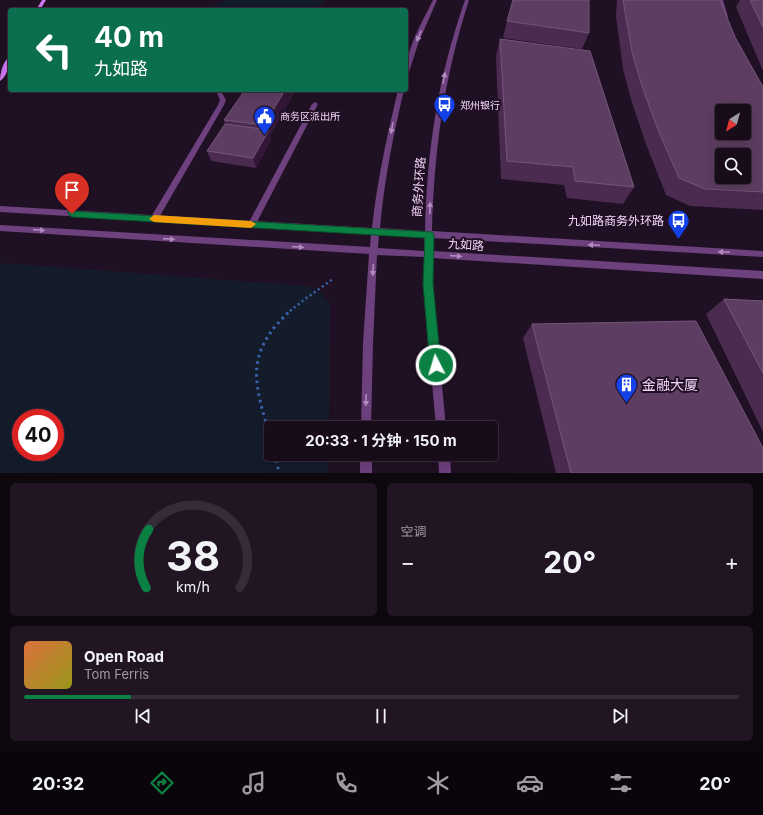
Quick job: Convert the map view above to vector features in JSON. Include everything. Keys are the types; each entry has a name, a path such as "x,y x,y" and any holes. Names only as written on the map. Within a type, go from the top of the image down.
{"main road":[{"path":"0,79 8,62"}],"street":[{"path":"408,66 415,44 435,0"},
{"name":"商务外环路","path":"440,421 428,284 432,174 437,118 451,48 467,0"},
{"path":"721,0 729,25"},
{"path":"154,219 221,105 223,100 219,92"},
{"path":"366,421 367,365 374,251 384,170 400,92"},
{"path":"252,224 315,104"},
{"name":"九如路","path":"0,209 763,254"},
{"name":"九如路","path":"0,228 763,275"},
{"path":"366,461 366,473"},
{"path":"445,461 446,473"}],"path":[{"path":"266,421 260,400 257,376 257,361 264,346 276,326 287,312 303,299 333,279"},
{"path":"276,461 279,473"}],"shaded area":[{"path":"226,0 320,0 326,2 314,8 209,8"},
{"path":"4,263 307,286 317,289 330,303 329,421 264,421 264,461 328,461 328,473 0,473 0,265"}],"building":[{"path":"513,0 589,0 589,33 507,21"},
{"path":"623,0 720,0 735,37 763,87 763,192 705,189 679,178 657,127 642,86 632,52"},
{"path":"750,0 763,0 763,27"},
{"path":"500,39 590,51 634,187 575,181 573,167 507,161"},
{"path":"244,92 284,92 264,125 224,120"},
{"path":"225,124 269,130 253,158 207,151"},
{"path":"724,299 763,301 763,373"},
{"name":"金融大厦","path":"696,321 763,448 763,473 571,473 532,324"}],"slow traffic":[{"path":"154,219 251,224"}],"place":[{"name":"郑州银行","path":"444,124"},
{"name":"商务区派出所","path":"264,136"},
{"name":"九如路商务外环路","path":"679,240"},
{"name":"金融大厦","path":"626,404"}],"route":[{"path":"72,214 429,235 428,284 436,365"}]}
